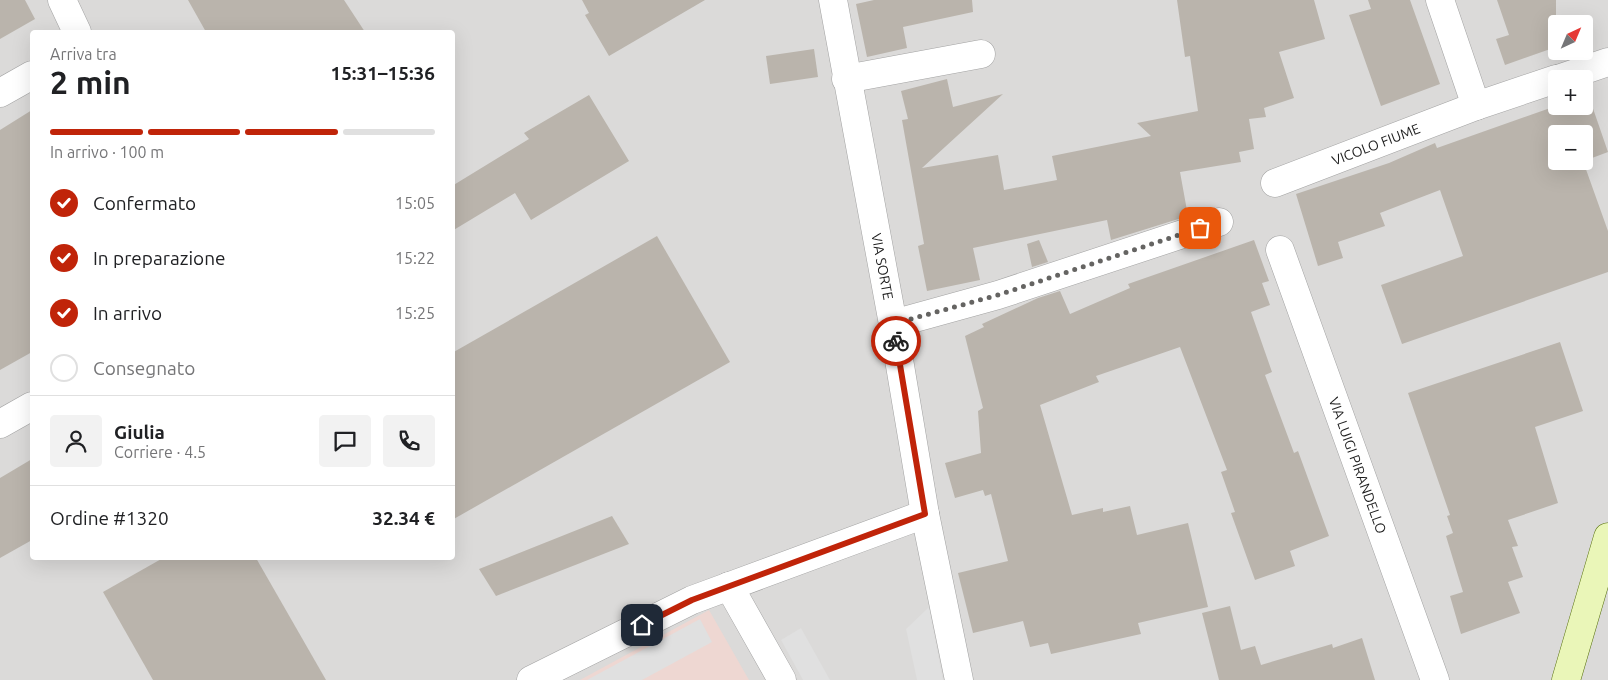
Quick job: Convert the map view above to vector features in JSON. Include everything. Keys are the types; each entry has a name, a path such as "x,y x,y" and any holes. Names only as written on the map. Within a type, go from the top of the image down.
{"main road":[{"path":"1566,680 1608,538"}],"street":[{"path":"62,0 76,30"},
{"name":"VIA SORTE","path":"833,0 846,79 893,324 925,514 959,680"},
{"path":"1440,0 1476,106"},
{"path":"846,79 981,54"},
{"name":"VICOLO FIUME","path":"1584,70 1608,62"},
{"path":"0,93 30,76"},
{"name":"VICOLO FIUME","path":"1275,183 1476,106 1548,82"},
{"path":"893,324 998,295 1219,222"},
{"name":"VIA LUIGI PIRANDELLO","path":"1280,250 1435,680"},
{"path":"0,424 30,407"},
{"path":"532,680 692,600 925,514"},
{"path":"729,586 782,680"}],"shaded area":[{"path":"0,0 1608,0 1608,680 0,680"},
{"path":"929,607 943,680 917,680 906,629"},
{"path":"709,610 749,680 580,680"},
{"path":"700,619 712,642 642,680 587,680"},
{"path":"801,628 830,680 803,680 781,640"}],"building":[{"path":"0,0 25,0 35,19 0,39"},
{"path":"188,0 344,0 364,30 205,30"},
{"path":"582,0 705,0 609,56 585,15 589,13"},
{"path":"874,0 972,0 973,12 903,27 907,48 867,57 856,4"},
{"path":"1177,0 1314,0 1325,39 1279,52 1294,98 1264,108 1266,117 1249,119 1254,149 1239,152 1241,162 1180,172 1188,216 1111,240 1107,220 973,248 980,280 927,291 918,246 924,244 902,120 908,119 901,91 947,79 953,107 1003,94 922,168 998,155 1004,190 1057,180 1052,156 1151,136 1137,123 1198,111 1190,56 1185,57"},
{"path":"1368,0 1410,0 1440,84 1381,106 1349,15 1371,9"},
{"path":"1497,0 1556,0 1556,15 1548,15 1548,50 1505,65 1496,39 1509,35"},
{"path":"814,49 818,77 770,84 766,56"},
{"path":"589,95 629,161 531,220 515,193 455,229 455,184 529,139 524,133"},
{"path":"1593,108 1608,152 1593,158 1593,125 1548,125 1548,170 1586,170 1608,231 1608,272 1402,344 1381,285 1463,256 1440,190 1380,213 1385,226 1338,242 1343,258 1318,266 1296,194 1389,163 1435,143 1437,148 1548,109 1548,115 1593,115"},
{"path":"30,111 30,353 0,370 0,130"},
{"path":"657,236 730,362 455,518 455,351"},
{"path":"1039,240 1048,262 1032,267 1027,244"},
{"path":"1254,240 1269,281 1262,283 1270,305 1251,312 1272,372 1265,375 1294,453 1298,451 1329,536 1290,551 1295,566 1255,580 1231,513 1235,512 1221,472 1227,470 1180,347 1096,376 1099,382 1040,405 1072,515 1103,508 1103,512 1130,506 1137,535 1188,523 1208,607 1138,623 1141,634 1051,654 1048,643 1030,647 1023,621 973,633 958,573 1008,561 991,494 985,496 983,490 955,498 945,463 981,453 978,411 983,408 965,336 984,327 982,324 1038,298 1060,291 1070,314 1130,288 1128,284"},
{"path":"1560,342 1583,411 1535,427 1558,503 1508,520 1518,546 1512,547 1523,577 1508,582 1520,613 1461,634 1450,596 1463,592 1446,536 1453,533 1447,516 1450,515 1408,393"},
{"path":"30,460 30,541 0,558 0,478"},
{"path":"612,516 629,544 496,596 479,569"},
{"path":"159,560 257,560 326,680 153,680 103,592"},
{"path":"1230,606 1241,650 1255,646 1261,665 1332,644 1333,648 1362,638 1375,680 1219,680 1202,613"}],"way so far":[{"path":"896,341 893,324 998,295 1200,228"}],"route":[{"path":"642,625 692,600 925,514 896,341"}]}
